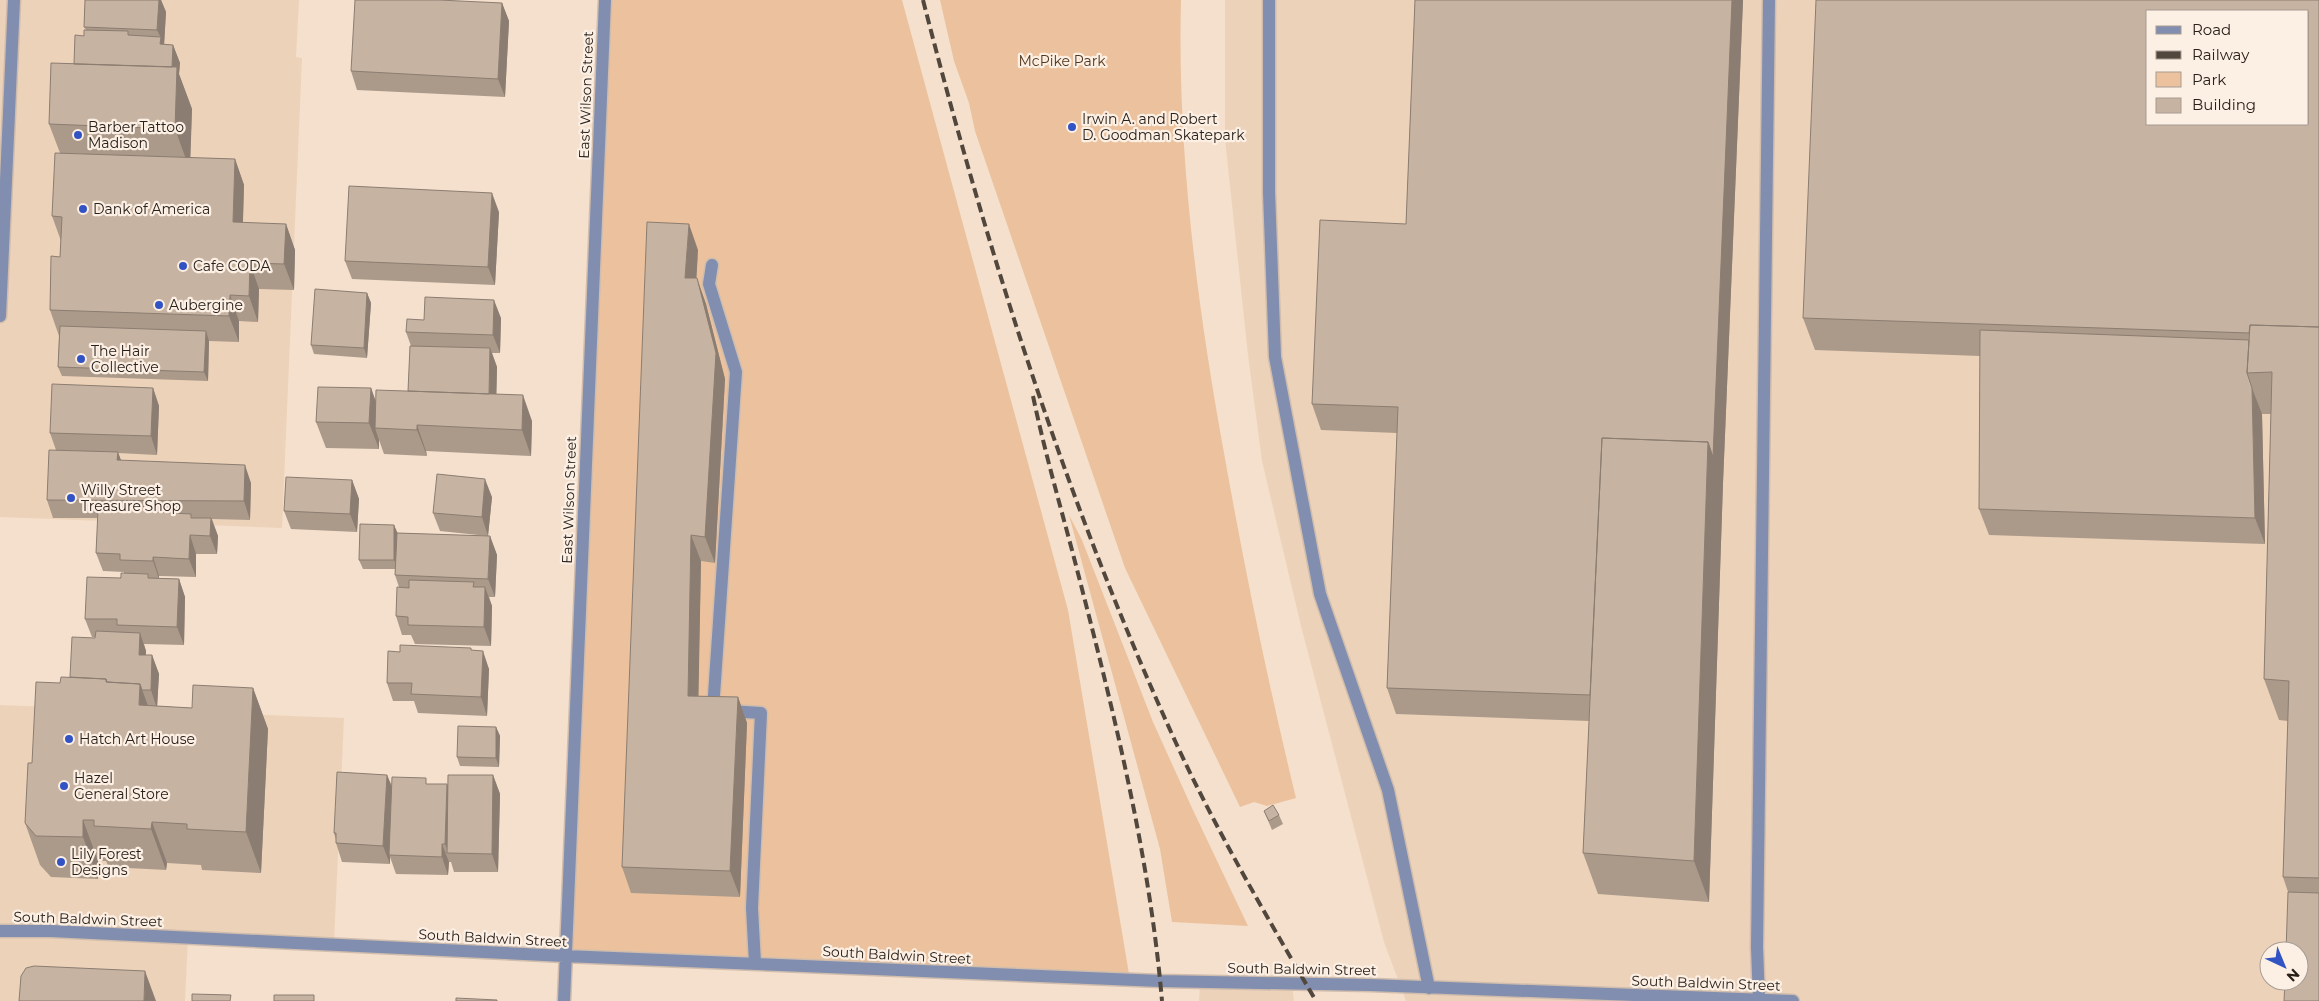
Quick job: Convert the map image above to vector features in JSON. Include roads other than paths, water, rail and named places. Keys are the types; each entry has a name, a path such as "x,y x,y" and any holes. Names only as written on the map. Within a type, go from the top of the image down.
{"street":[{"path":"0,316 14,0"},
{"name":"East Wilson Street","path":"564,1001 605,0"},
{"path":"1269,0 1269,192 1275,356 1320,594 1388,790 1429,988"},
{"path":"1759,1000 1757,947 1769,0"},
{"path":"712,265 709,284 736,372 713,710 761,713 752,908 754,963"},
{"name":"South Baldwin Street","path":"0,931 50,931 565,956 1160,981 1429,988 1503,996 1793,1001"}],"railway":[{"path":"923,0 948,95 1003,284 1065,470 1100,562 1136,653 1208,809 1316,1001"},
{"path":"1033,396 1101,664 1127,776 1148,888 1162,1001"}],"place":[{"name":"Irwin A. and Robert D. Goodman Skatepark","path":"1072,127"},
{"name":"Barber Tattoo Madison","path":"78,135"},
{"name":"Dank of America","path":"83,209"},
{"name":"Cafe CODA","path":"183,266"},
{"name":"Aubergine","path":"159,305"},
{"name":"The Hair Collective","path":"81,359"},
{"name":"Willy Street Treasure Shop","path":"71,498"},
{"name":"Hatch Art House","path":"69,739"},
{"name":"Hazel General Store","path":"64,786"},
{"name":"Lily Forest Designs","path":"61,862"}],"park label":[{"name":"McPike Park","path":"1062,61"}]}
